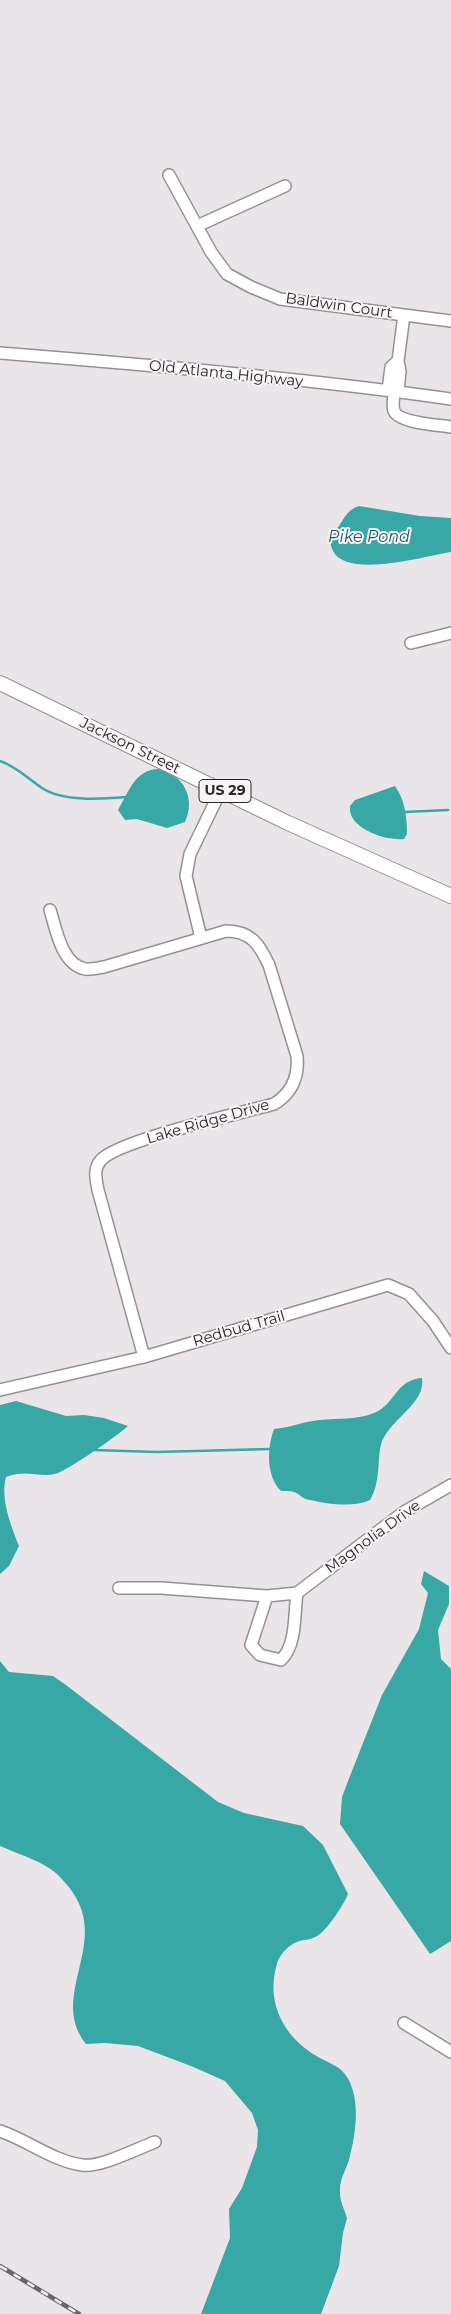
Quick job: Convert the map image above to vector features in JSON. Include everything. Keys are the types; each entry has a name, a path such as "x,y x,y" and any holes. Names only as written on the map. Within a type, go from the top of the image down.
{"main road":[{"name":"Jackson Street","path":"0,683 333,844 451,896"}],"street":[{"name":"Baldwin Court","path":"169,175 197,226 227,274 280,299 451,321"},
{"path":"197,226 285,186"},
{"path":"404,315 398,361 391,367 394,391 393,409 396,414 409,421 451,427"},
{"name":"Old Atlanta Highway","path":"0,353 144,365 394,391 451,399"},
{"path":"411,643 451,633"},
{"path":"202,938 186,876 190,854 221,790"},
{"name":"Lake Ridge Drive","path":"50,910 61,945 72,963 85,969 104,967 226,931 239,931 248,935 257,944 269,965 298,1056 298,1068 290,1090 283,1099 274,1104 134,1143 109,1154 96,1168 98,1190 144,1357"},
{"name":"Redbud Trail","path":"0,1390 144,1357 388,1285 409,1294 433,1321 451,1348"},
{"name":"Magnolia Drive","path":"297,1593 404,1512 451,1485"},
{"path":"118,1588 161,1588 267,1596 297,1593 287,1655 281,1660 260,1655 251,1645 253,1632 267,1596"},
{"path":"404,2023 451,2052"},
{"path":"0,2131 82,2166 97,2164 155,2142"}],"water":[{"name":"Pike Pond","path":"359,506 420,516 451,518 451,552 388,564 354,564 341,559 333,551 331,537 348,513"},
{"path":"159,769 175,777 186,789 189,805 185,822 167,828 137,819 125,820 118,810 129,789 138,777 144,773"},
{"path":"395,786 401,797 406,815 407,834 404,839 387,838 378,835 361,827 354,821 350,806 355,800"},
{"path":"422,1378 422,1386 415,1401 389,1429 381,1443 378,1475 370,1500 348,1505 325,1503 306,1499 296,1493 281,1491 276,1485 269,1462 270,1445 274,1429 314,1421 354,1418 374,1413 387,1404 406,1383"},
{"path":"16,1401 66,1416 84,1415 104,1418 128,1426 92,1453 60,1472 49,1475 21,1474 6,1477 5,1503 19,1546 9,1566 0,1574 0,1405"},
{"path":"424,1571 449,1586 449,1604 438,1630 441,1659 451,1669 451,1941 430,1954 340,1824 342,1797 382,1695 419,1629 428,1593 421,1584"},
{"path":"0,1661 9,1672 53,1676 218,1802 244,1813 303,1826 323,1845 348,1894 336,1915 320,1934 296,1942 286,1950 278,1961 274,1978 276,2005 280,2018 287,2029 306,2049 338,2067 348,2079 354,2094 356,2122 353,2142 340,2185 341,2200 347,2218 339,2266 321,2314 201,2314 230,2238 229,2209 242,2188 257,2147 258,2130 252,2113 225,2081 138,2046 105,2043 86,2044 76,2025 73,2006 75,1987 84,1947 85,1927 80,1907 68,1886 52,1870 32,1859 0,1846"}],"waterway":[{"path":"0,761 17,770 42,788 61,796 83,799 126,797"},
{"path":"405,812 448,810"},
{"path":"94,1450 157,1452 270,1449"}],"railway":[{"path":"0,2266 79,2314"}]}
